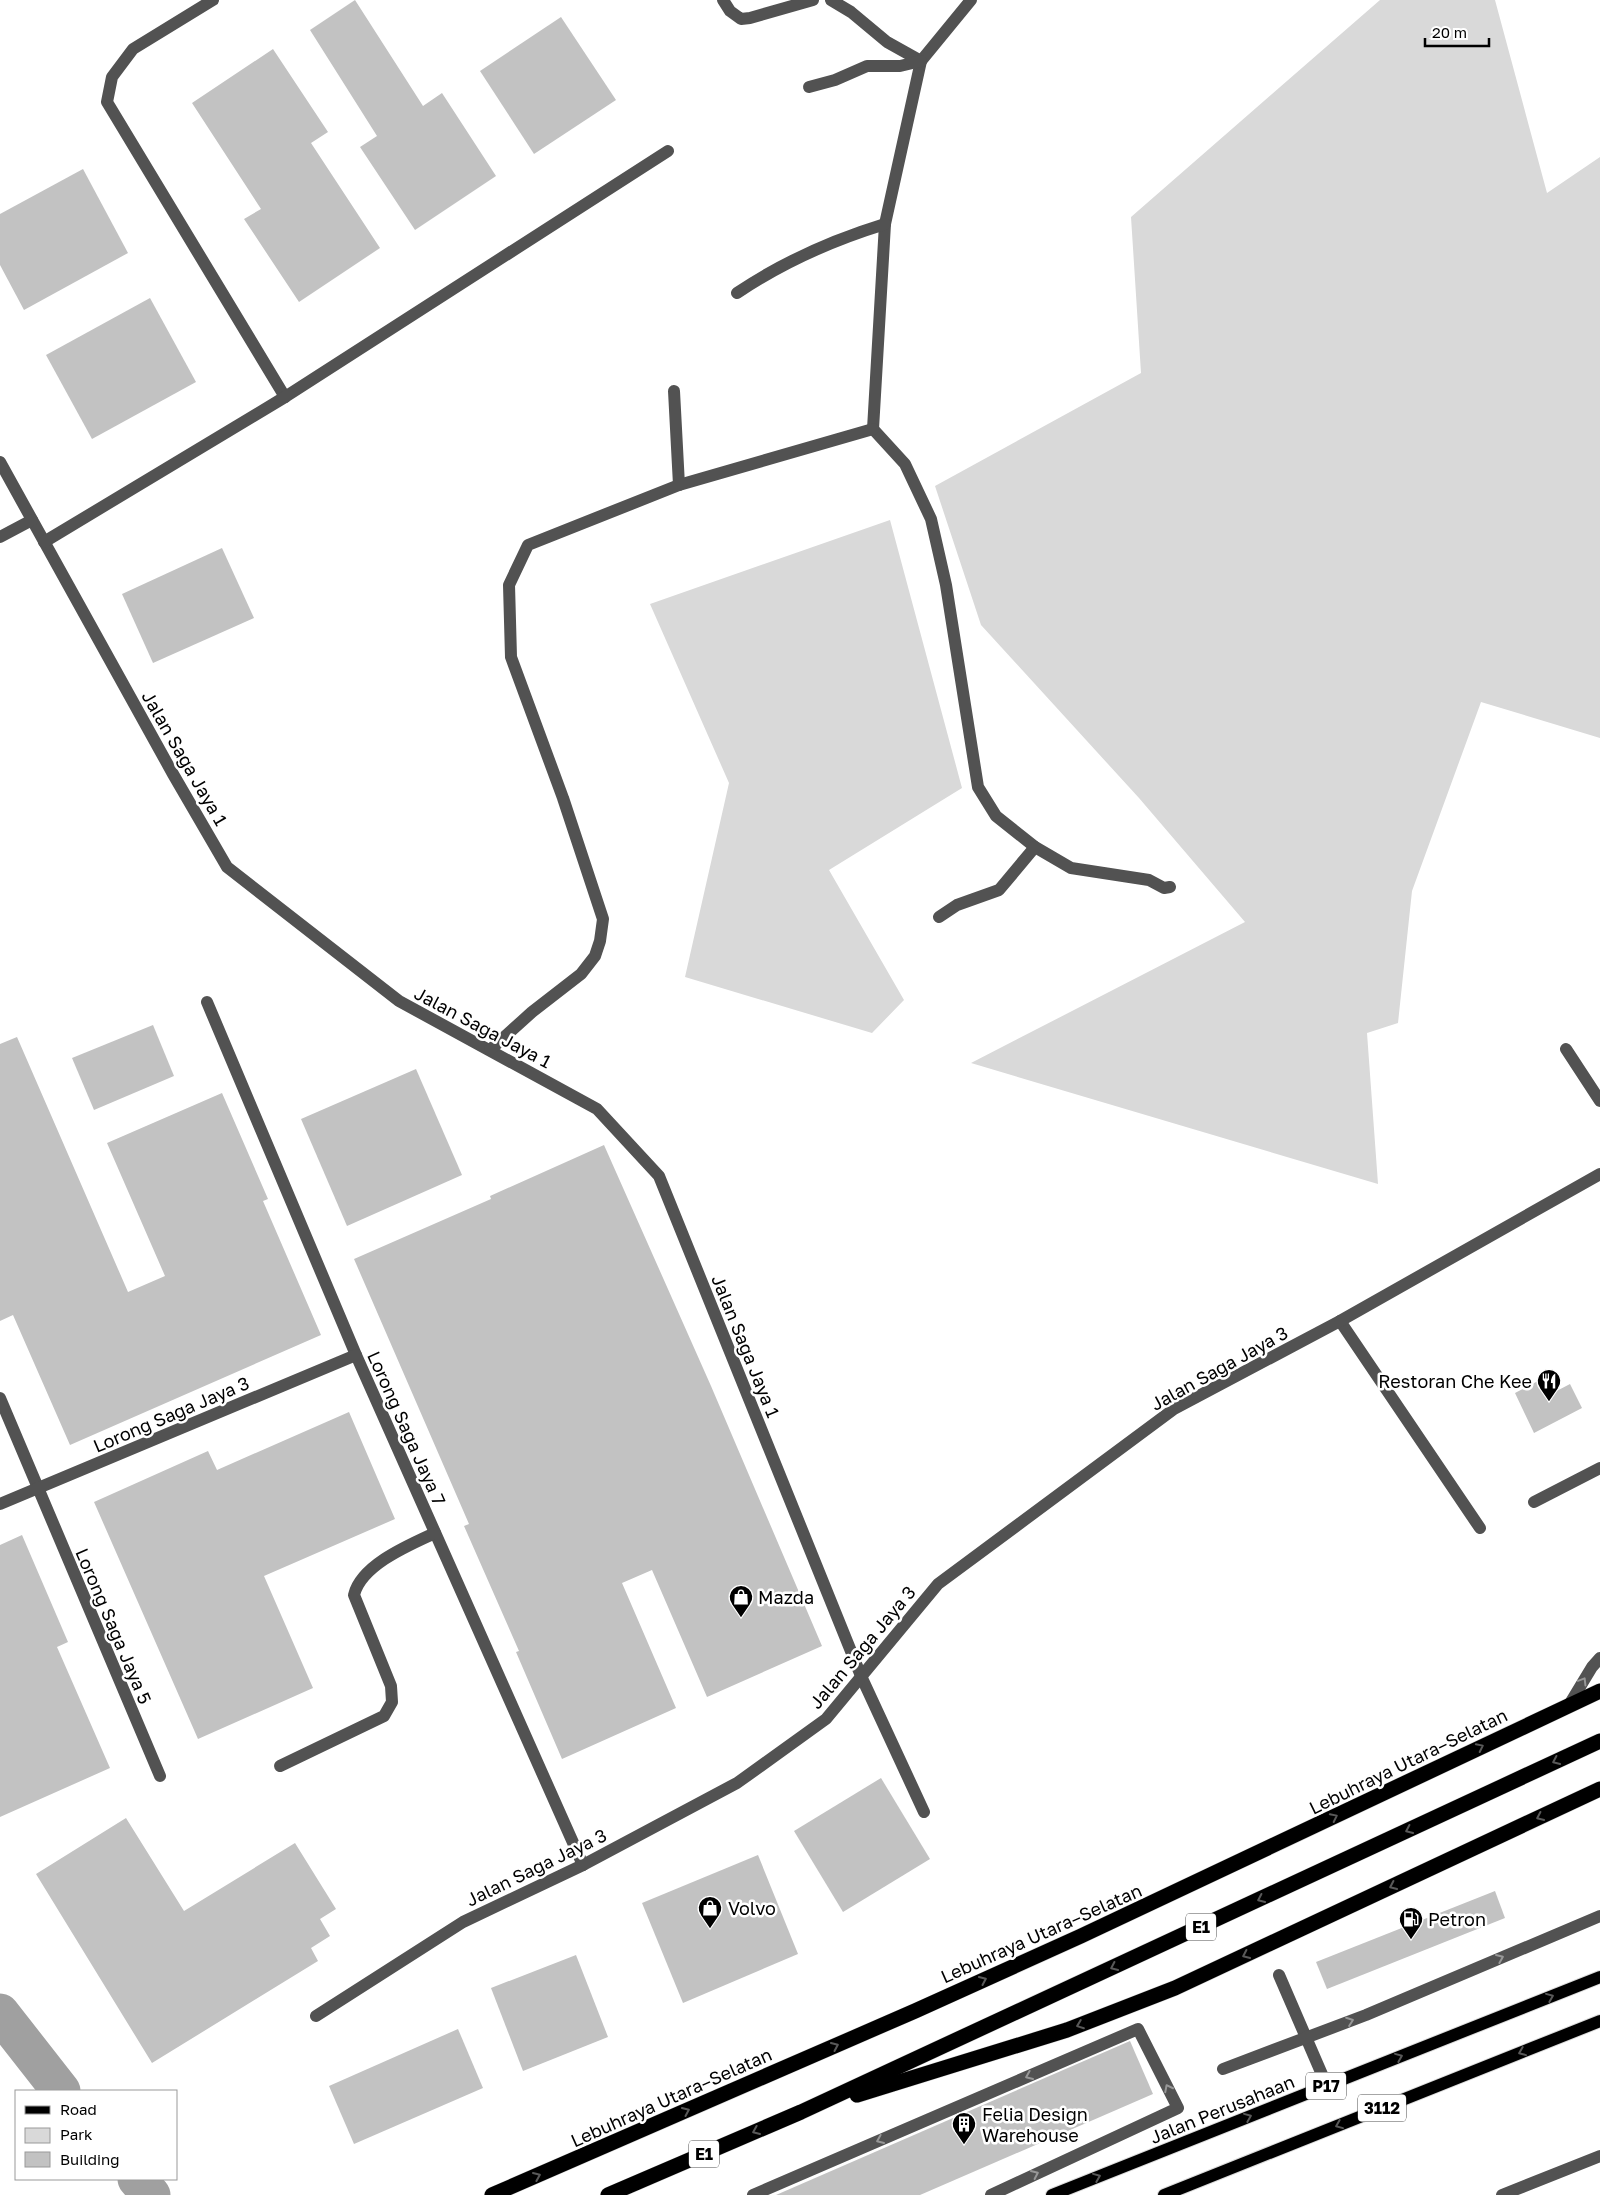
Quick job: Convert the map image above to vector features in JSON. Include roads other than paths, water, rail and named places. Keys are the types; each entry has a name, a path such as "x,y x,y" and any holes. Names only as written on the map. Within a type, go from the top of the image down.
{"highway":[{"name":"Lebuhraya Utara–Selatan","path":"492,2195 915,2011 1081,1936 1600,1691"},
{"name":"E1","path":"608,2195 801,2112 1600,1741"},
{"path":"801,2112 1067,2030 1175,1988 1600,1789"}],"main road":[{"name":"Jalan Perusahaan","path":"1052,2195 1600,1977"},
{"name":"3112","path":"1164,2195 1600,2021"}],"street":[{"path":"213,0 132,49 112,77 107,102 285,397"},
{"path":"723,0 730,11 741,19 813,0"},
{"path":"831,0 851,12 887,42 922,61"},
{"path":"971,0 922,61 885,224 873,429 905,464 931,519 946,584 978,787 996,816 1035,847 1071,868 1149,880 1164,888 1170,887"},
{"path":"809,87 835,80 866,66 900,66 922,61"},
{"path":"44,542 285,397 668,151"},
{"path":"737,293 783,265 859,232 885,224"},
{"path":"674,391 679,485"},
{"path":"490,1050 532,1012 581,974 595,956 600,941 603,919 563,798 511,657 509,585 528,545 679,485 873,429"},
{"name":"Jalan Saga Jaya 1","path":"0,462 168,765 227,867 399,1001 597,1109 658,1176 860,1676 924,1812"},
{"path":"0,537 32,520"},
{"path":"940,917 957,905 999,890 1035,847"},
{"name":"Lorong Saga Jaya 7","path":"207,1002 356,1355 583,1865"},
{"path":"1566,1048 1600,1101"},
{"name":"Jalan Saga Jaya 3","path":"316,2016 463,1922 583,1865 737,1783 826,1719 938,1584 1174,1409 1340,1321 1600,1174"},
{"path":"1340,1321 1480,1528"},
{"name":"Lorong Saga Jaya 3","path":"0,1504 356,1355"},
{"name":"Lorong Saga Jaya 5","path":"0,1398 160,1776"},
{"path":"1534,1502 1600,1468"},
{"path":"280,1766 384,1716 392,1702 391,1686 354,1595 363,1575 405,1547 434,1533"},
{"path":"1569,1705 1592,1667 1600,1658"},
{"path":"1224,2069 1366,2015 1600,1916"},
{"path":"1279,1974 1327,2086"},
{"path":"753,2195 1138,2029 1178,2108 991,2195"},
{"path":"1502,2195 1600,2156"}],"waterway":[{"path":"0,2013 60,2090"},
{"path":"138,2180 151,2195"}],"place":[{"name":"Restoran Che Kee","path":"1549,1402"},
{"name":"Mazda","path":"741,1618"},
{"name":"Volvo","path":"710,1929"},
{"name":"Petron","path":"1411,1940"},
{"name":"Felia Design Warehouse","path":"964,2145"}]}
